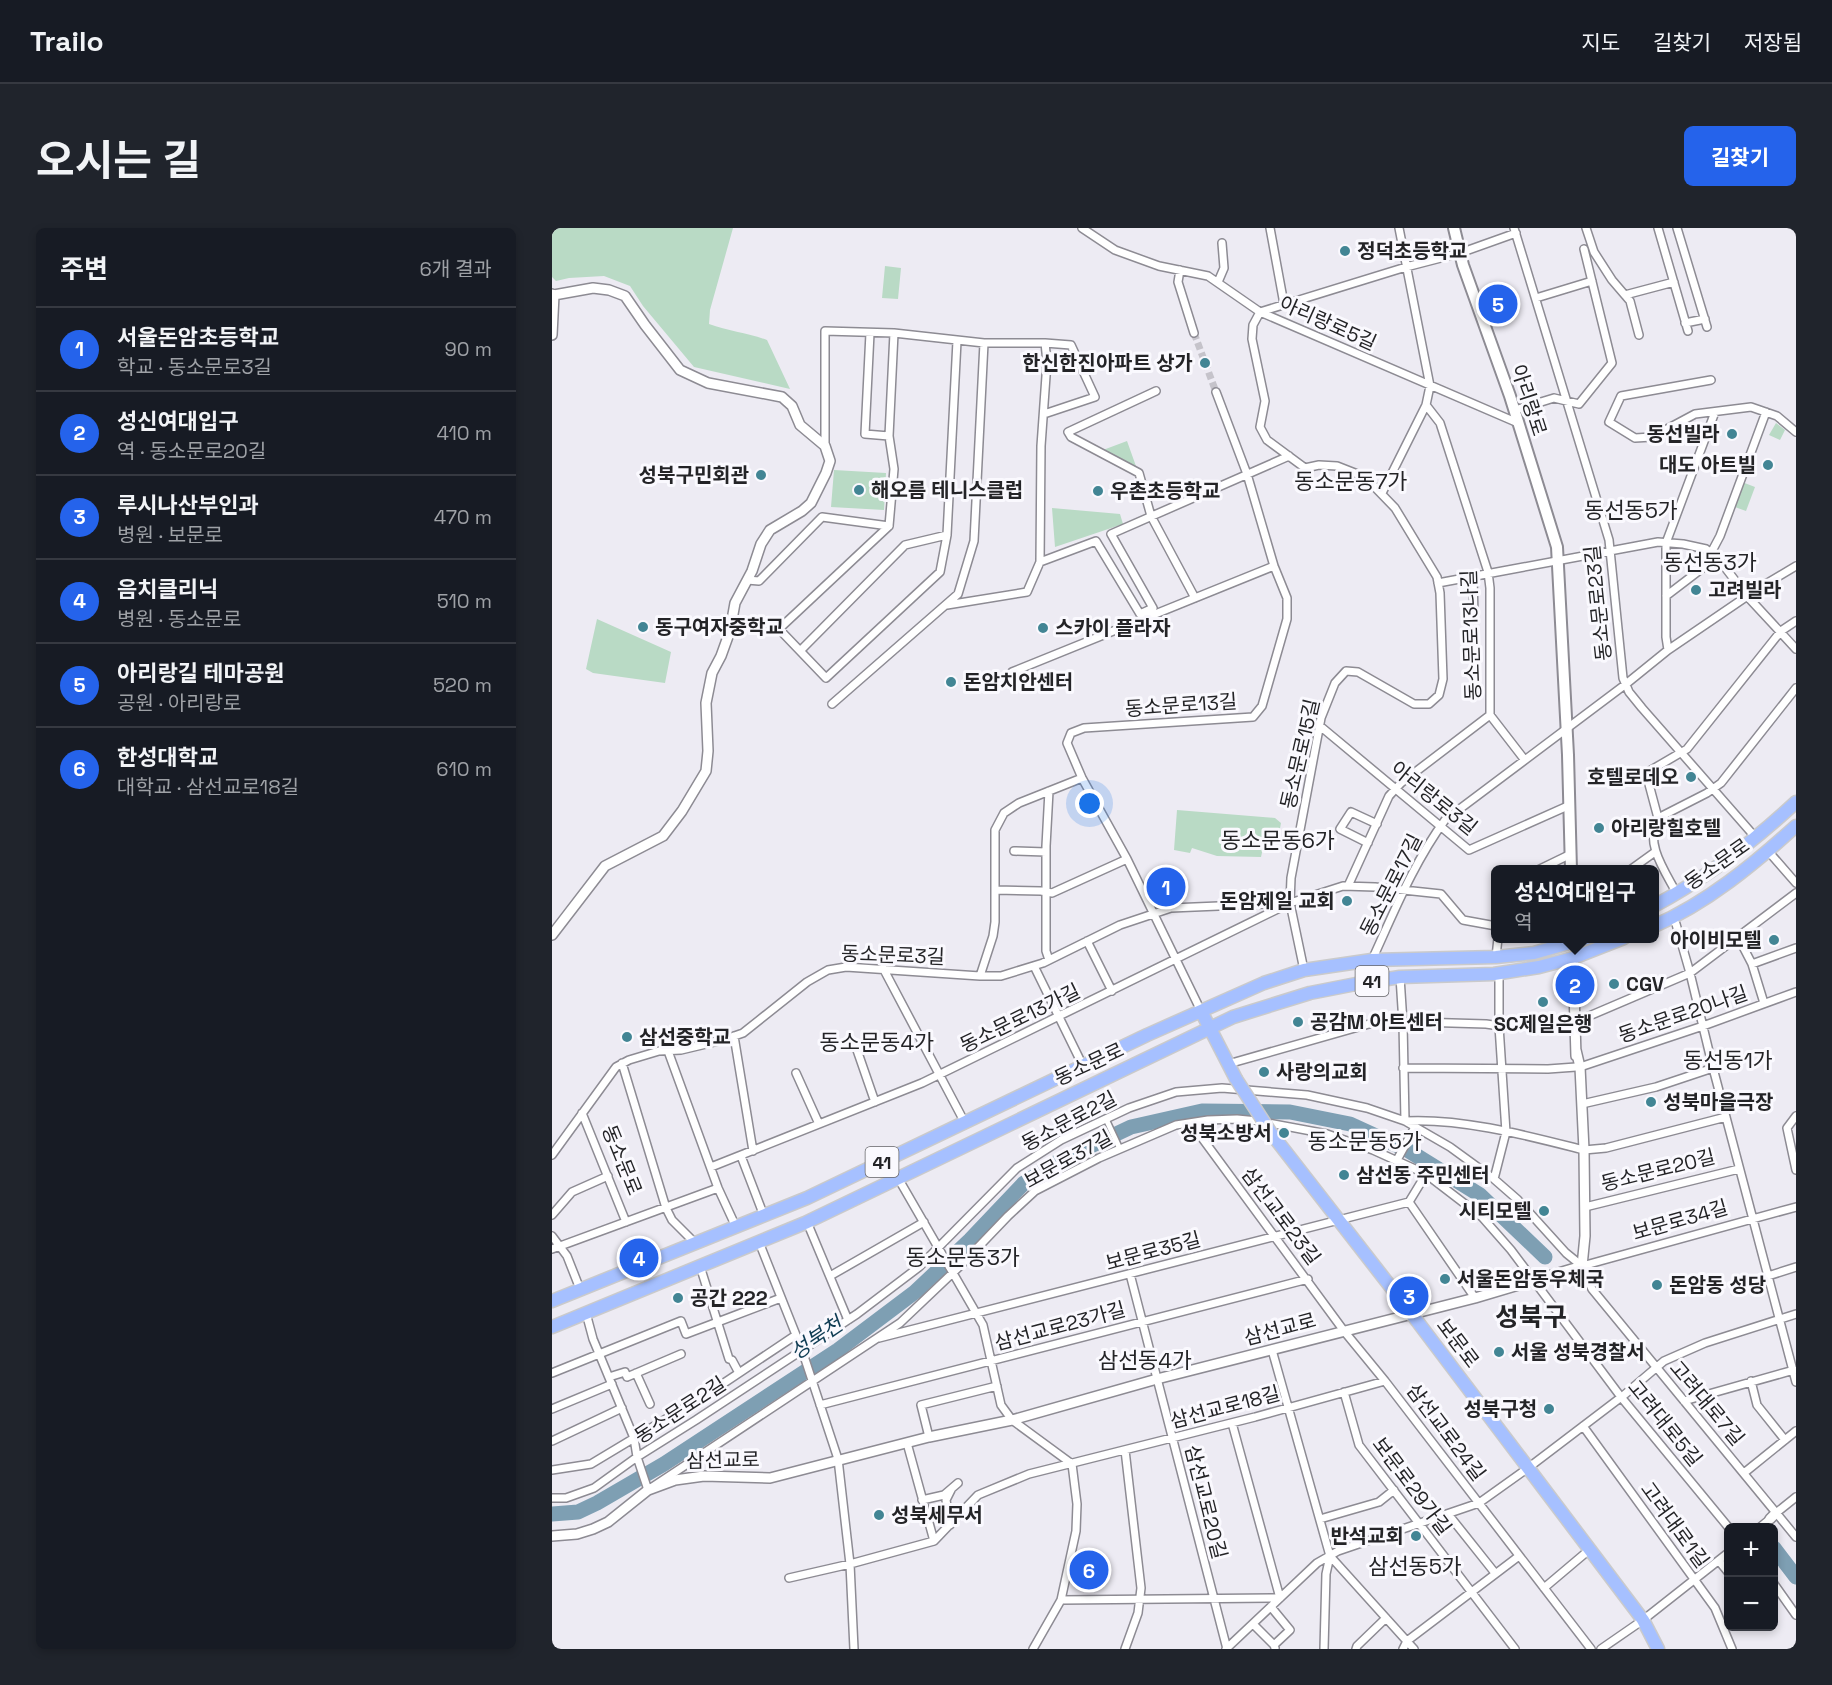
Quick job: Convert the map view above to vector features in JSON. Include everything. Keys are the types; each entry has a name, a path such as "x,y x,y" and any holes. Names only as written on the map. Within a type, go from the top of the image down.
{"main road":[{"name":"아리랑로","path":"1454,228 1460,253 1515,410 1550,522 1558,560 1567,727 1571,865"},
{"name":"동소문로","path":"1659,903 1677,894 1756,838 1796,802"},
{"name":"동소문로","path":"1659,924 1722,886 1796,826"},
{"name":"동소문로","path":"552,1301 807,1198 1083,1066 1264,983 1304,970 1372,960 1496,957 1534,953 1566,943"},
{"name":"동소문로20길","path":"1573,943 1573,958"},
{"name":"동소문로","path":"552,1327 807,1222 1233,1017 1310,993 1400,977 1499,973 1539,967 1573,958 1613,943"},
{"path":"1201,1011 1228,1064"},
{"name":"보문로","path":"1228,1064 1272,1133 1412,1313 1643,1620 1658,1649"}],"street":[{"name":"아리랑로5길","path":"1082,228 1115,250 1159,266 1208,276 1260,312 1518,423"},
{"path":"1270,228 1284,304"},
{"path":"1382,493 1425,405 1430,386 1398,228"},
{"path":"1586,228 1594,252 1612,280 1630,301 1639,335"},
{"path":"1658,228 1686,327 1705,319"},
{"path":"1677,228 1707,327"},
{"path":"1260,312 1406,267 1460,253 1515,230"},
{"name":"동소문로23길","path":"1515,230 1610,550 1623,678 1629,692 1642,708 1756,838"},
{"path":"1218,282 1224,268 1222,243"},
{"path":"1515,410 1554,398 1579,404 1612,363 1584,249"},
{"path":"1180,270 1178,282 1194,333"},
{"path":"1536,298 1592,281"},
{"path":"1625,295 1674,282"},
{"path":"552,335 553,294 593,288 609,290 625,296 680,370 708,383 782,397 792,406 800,425 825,446"},
{"name":"동소문로15길","path":"1260,312 1252,325 1252,339 1264,401 1260,426 1267,440 1305,468 1319,465 1337,466 1365,477 1395,508 1437,577 1440,593 1443,679 1439,695 1429,704 1414,704 1358,672 1346,671 1335,683 1320,726 1291,878 1290,903 1304,970"},
{"path":"552,935 604,866 663,836 682,811 706,771 708,751 706,703 712,673 722,656 730,631 735,603 761,544 770,530 811,503 830,460 825,446 825,331 894,333 984,343 1071,345 1095,397 1044,414"},
{"path":"870,333 865,434 889,436"},
{"path":"894,333 889,436 894,469 889,526 779,629 826,678 940,572 947,535 957,341"},
{"path":"832,704 958,594 974,541 984,343"},
{"path":"947,605 1028,592 1040,562 1047,362 1045,343"},
{"path":"1711,380 1621,396 1609,422 1635,438 1652,437 1695,414 1751,407 1777,416 1796,432"},
{"path":"1156,391 1068,432 1071,437 1139,473 1150,516 1195,598"},
{"path":"1012,672 1274,566 1247,474 1216,392"},
{"name":"동소문로13나길","path":"1348,886 1389,796 1396,788 1490,715 1488,572 1440,423 1425,405"},
{"path":"1668,650 1666,543 1715,412"},
{"path":"1666,596 1714,555 1766,412"},
{"path":"1040,562 1096,541 1140,614 1153,608 1111,534 1289,456"},
{"path":"747,580 759,581 822,517 889,526"},
{"path":"800,651 905,545 947,535"},
{"path":"1438,583 1658,542 1683,544 1706,549 1714,555 1747,596 1796,649"},
{"name":"동소문로13길","path":"1201,1011 1127,859 1082,778 1067,743 1071,733 1084,728 1253,717 1262,706 1287,619 1287,598 1274,566"},
{"name":"동소문로17길","path":"1372,960 1405,889 1445,820 1668,650 1759,588 1796,566"},
{"path":"1473,575 1474,617"},
{"path":"1681,752 1687,749 1780,631 1796,621"},
{"path":"1658,818 1714,789 1721,783 1796,688"},
{"path":"1490,715 1524,759"},
{"name":"아리랑로3길","path":"1320,726 1469,850 1570,805"},
{"name":"동소문로","path":"1677,894 1655,852 1652,828 1658,818 1646,773 1681,752"},
{"path":"980,976 993,936 995,922 995,830 1004,813 1019,803 1082,778"},
{"path":"1049,791 1046,852 1046,951 1049,960"},
{"path":"1368,843 1340,829 1351,812 1377,824"},
{"path":"1014,850 1046,852"},
{"path":"1768,851 1796,883"},
{"path":"1637,865 1655,852"},
{"path":"1548,865 1571,854"},
{"path":"995,890 1052,893 1127,859"},
{"path":"1176,961 1290,903 1343,886 1405,889 1442,894 1464,920 1491,925"},
{"path":"1228,1064 1370,1024 1507,1027 1575,1022 1690,973 1796,893"},
{"name":"동소문로3길","path":"622,1063 658,1051 681,1050 743,1033 807,982 828,970 846,967 883,968 1001,976 1049,960 1120,925 1171,908 1290,903"},
{"path":"1672,918 1676,924 1690,973 1796,1382"},
{"path":"1738,937 1752,964 1764,1003"},
{"name":"동소문로13가길","path":"1087,941 1112,991"},
{"path":"1496,957 1498,943"},
{"path":"1752,964 1796,948"},
{"name":"동소문로20길","path":"1573,958 1576,1050 1582,1104 1583,1241"},
{"name":"동소문로13가길","path":"711,1167 940,1075 1176,961"},
{"path":"1034,966 1083,1066"},
{"path":"883,968 965,1123"},
{"path":"1494,1179 1506,1132 1499,1026 1499,973"},
{"path":"1400,977 1405,1121"},
{"name":"동소문로20나길","path":"1403,1068 1578,1067 1703,1026 1796,992"},
{"path":"734,1036 753,1150"},
{"path":"857,1050 875,1102"},
{"path":"668,1051 718,1188 736,1227"},
{"path":"552,1155 616,1067 622,1063"},
{"name":"동소문로","path":"622,1063 666,1208 672,1220 695,1243"},
{"name":"동소문로20길","path":"1578,1067 1585,1207 1585,1236 1578,1267"},
{"path":"1582,1104 1656,1087 1713,1068"},
{"path":"796,1072 819,1124"},
{"name":"동소문로2길","path":"552,1498 566,1498 594,1488 848,1320 919,1267 1017,1168 1061,1140 1129,1108 1176,1092 1222,1088 1307,1095 1367,1108 1405,1121 1450,1147 1494,1179 1525,1208 1578,1267"},
{"name":"동소문로","path":"582,1113 626,1222"},
{"path":"1796,1116 1787,1128 1796,1170"},
{"name":"동소문로20길","path":"1405,1121 1430,1120 1506,1132 1582,1149 1606,1148 1726,1117"},
{"path":"1106,1119 1120,1149"},
{"name":"보문로37길","path":"647,1488 900,1323 1035,1191 1120,1149 1176,1125 1208,1120 1258,1121 1327,1134 1397,1160 1426,1174"},
{"name":"삼선교로23길","path":"1191,1123 1308,1279 1344,1331"},
{"path":"1397,1160 1415,1127"},
{"path":"741,1156 764,1216"},
{"name":"동소문로20길","path":"1585,1207 1739,1169"},
{"path":"1426,1174 1409,1202 1475,1298"},
{"name":"고려대로5길","path":"1426,1174 1482,1217 1511,1250 1533,1281 1726,1523"},
{"path":"552,1215 572,1192 608,1176"},
{"path":"898,1178 983,1325 1001,1405 1012,1420 1072,1464 1077,1504 1076,1531 1061,1600 1034,1649"},
{"path":"552,1250 718,1188"},
{"name":"보문로35길","path":"874,1340 1409,1202"},
{"name":"보문로34길","path":"1578,1267 1796,1207"},
{"path":"807,1222 848,1320"},
{"path":"830,1276 924,1222"},
{"path":"552,1236 567,1256 580,1289"},
{"path":"759,1242 802,1351 838,1459 850,1564 854,1649"},
{"path":"700,1266 729,1359 739,1373"},
{"path":"1412,1313 1475,1298 1578,1267"},
{"name":"고려대로7길","path":"1578,1267 1592,1289 1655,1369 1744,1473 1773,1516 1796,1537"},
{"path":"1768,1276 1796,1267"},
{"path":"1130,1274 1157,1378"},
{"name":"삼선교로23가길","path":"820,1405 1308,1279"},
{"path":"552,1374 599,1353 681,1322 686,1334 781,1298"},
{"path":"586,1313 599,1353 634,1438 647,1488"},
{"name":"삼선교로","path":"552,1536 577,1534 592,1529 608,1521 647,1488 675,1480 704,1476 770,1478 929,1437 1012,1420 1157,1378 1412,1313"},
{"path":"1227,1649 1317,1563 1338,1551 1479,1503 1624,1395 1664,1361 1705,1343 1796,1314"},
{"name":"삼선교로24길","path":"1344,1331 1591,1649"},
{"path":"552,1470 591,1464 739,1373 796,1335"},
{"path":"1272,1350 1330,1556 1414,1649"},
{"path":"552,1409 625,1372 627,1377 681,1354"},
{"path":"1684,1401 1794,1371"},
{"path":"636,1374 650,1404"},
{"name":"삼선교로20길","path":"1157,1378 1227,1649"},
{"name":"삼선교로18길","path":"934,1541 978,1495 1029,1474 1290,1408 1385,1381"},
{"path":"1751,1382 1757,1405 1785,1440"},
{"path":"929,1437 921,1405 997,1386"},
{"name":"보문로29가길","path":"1344,1392 1359,1445 1515,1649"},
{"path":"552,1441 622,1408"},
{"path":"1232,1423 1280,1598"},
{"name":"고려대로1길","path":"1583,1426 1715,1608 1732,1649"},
{"name":"고려대로7길","path":"1744,1473 1796,1431"},
{"path":"789,1578 934,1541 907,1443"},
{"path":"1125,1450 1142,1588 1138,1613 1125,1649"},
{"path":"922,1500 944,1495 955,1486 946,1500 950,1525"},
{"path":"1320,1519 1379,1502 1394,1490"},
{"path":"1764,1523 1796,1497"},
{"path":"1448,1514 1495,1573"},
{"path":"1544,1587 1589,1550"},
{"path":"1324,1649 1326,1574 1330,1556"},
{"path":"1403,1649 1407,1641 1519,1556"},
{"path":"1601,1649 1643,1620 1724,1557"},
{"path":"1719,1561 1724,1567"},
{"path":"1778,1591 1796,1615"},
{"path":"1061,1600 1280,1598"},
{"path":"1252,1624 1274,1647 1290,1630 1271,1606"},
{"path":"1356,1649 1386,1618"}],"green space":[{"path":"552,228 733,228 710,310 709,324 767,340 790,389 694,367 643,306 630,286 604,276 556,281 552,277"},
{"path":"885,266 901,268 898,299 882,298"},
{"path":"1498,282 1511,322 1498,326 1486,285"},
{"path":"1776,423 1785,430 1780,440 1769,435"},
{"path":"1127,441 1137,469 1103,450"},
{"name":"해오름 테니스클럽","path":"834,470 886,473 884,510 831,507"},
{"path":"1742,482 1755,487 1746,511 1732,506"},
{"path":"1052,508 1120,514 1123,524 1055,547"},
{"path":"597,619 671,652 665,683 593,673 586,669"},
{"path":"1177,810 1275,818 1281,823 1279,834 1267,830 1261,857 1217,856 1192,848 1190,853 1174,850"}],"waterway":[{"name":"성북천","path":"552,1514 578,1512 597,1503 664,1464 838,1350 915,1292 970,1240 1024,1183 1057,1162 1131,1127 1202,1111 1290,1112 1350,1124 1409,1151 1480,1195 1545,1257"},
{"path":"1778,1553 1796,1577"}],"tunnel":[{"path":"1194,333 1216,392"}],"place":[{"name":"정덕초등학교","path":"1345,251"},
{"name":"아리랑길 테마공원","path":"1498,304"},
{"name":"한신한진아파트 상가","path":"1205,363"},
{"name":"동선빌라","path":"1732,434"},
{"name":"대도 아트빌","path":"1768,465"},
{"name":"성북구민회관","path":"761,475"},
{"name":"해오름 테니스클럽","path":"859,490"},
{"name":"우촌초등학교","path":"1098,491"},
{"name":"고려빌라","path":"1696,590"},
{"name":"동구여자중학교","path":"643,627"},
{"name":"스카이 플라자","path":"1043,628"},
{"name":"돈암치안센터","path":"951,682"},
{"name":"호텔로데오","path":"1691,777"},
{"name":"아리랑힐호텔","path":"1599,828"},
{"name":"서울돈암초등학교","path":"1166,887"},
{"name":"돈암제일 교회","path":"1347,901"},
{"name":"아이비모텔","path":"1774,940"},
{"name":"CGV","path":"1614,984"},
{"name":"성신여대입구","path":"1575,985"},
{"name":"SC제일은행","path":"1543,1002"},
{"name":"공감M 아트센터","path":"1298,1022"},
{"name":"삼선중학교","path":"627,1037"},
{"name":"사랑의교회","path":"1264,1072"},
{"name":"성북마을극장","path":"1651,1102"},
{"name":"성북소방서","path":"1284,1133"},
{"name":"삼선동 주민센터","path":"1344,1175"},
{"name":"시티모텔","path":"1544,1211"},
{"name":"음치클리닉","path":"639,1258"},
{"name":"서울돈암동우체국","path":"1445,1279"},
{"name":"돈암동 성당","path":"1657,1285"},
{"name":"루시나산부인과","path":"1409,1296"},
{"name":"공간 222","path":"678,1298"},
{"name":"서울 성북경찰서","path":"1499,1352"},
{"name":"성북구청","path":"1549,1409"},
{"name":"성북세무서","path":"879,1515"},
{"name":"반석교회","path":"1416,1536"},
{"name":"한성대학교","path":"1089,1570"}],"district":[{"name":"동소문동7가","path":"1351,481"},
{"name":"동선동5가","path":"1631,510"},
{"name":"동선동3가","path":"1710,562"},
{"name":"동소문동6가","path":"1278,840"},
{"name":"동소문동4가","path":"877,1042"},
{"name":"동선동1가","path":"1728,1060"},
{"name":"동소문동5가","path":"1365,1141"},
{"name":"동소문동3가","path":"963,1257"},
{"name":"성북구","path":"1531,1317"},
{"name":"삼선동4가","path":"1145,1360"},
{"name":"삼선동5가","path":"1415,1566"}]}
